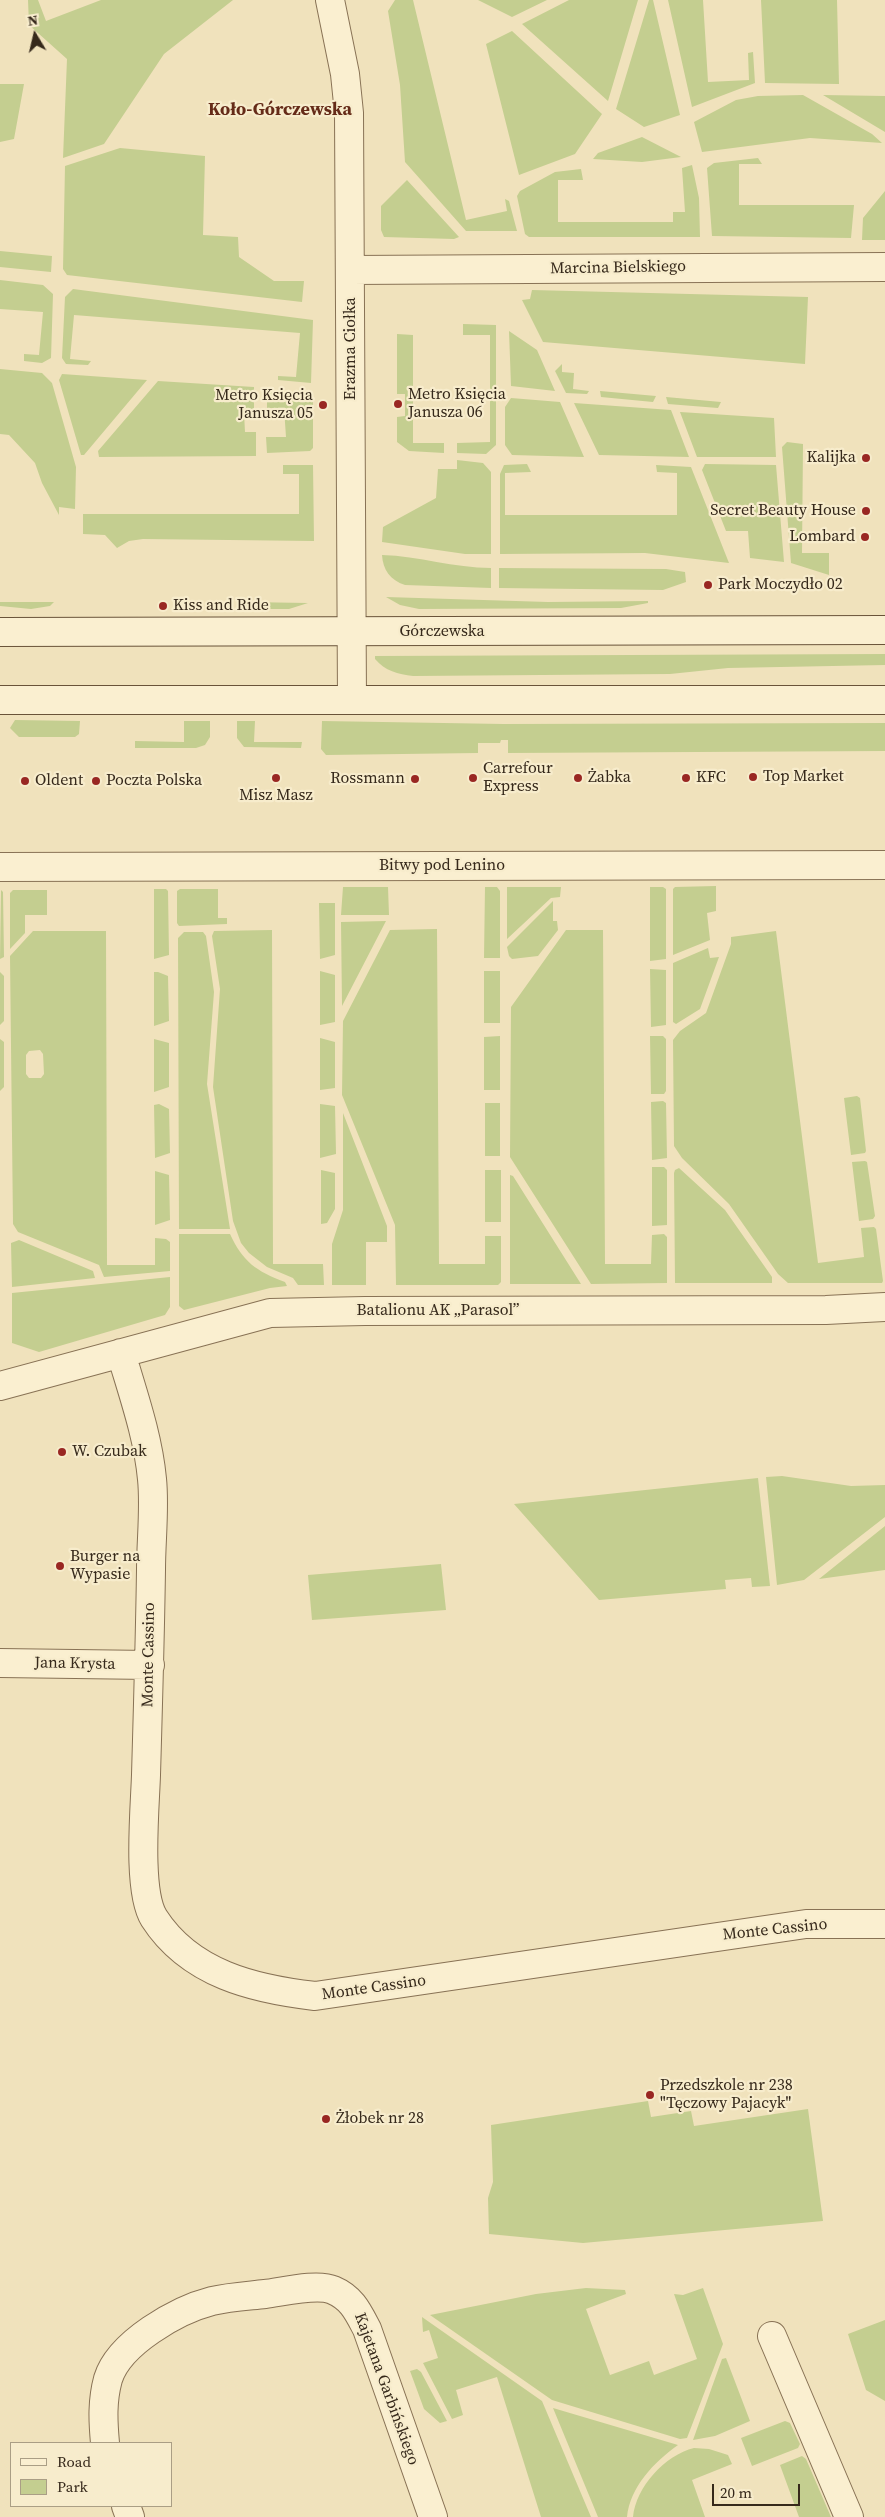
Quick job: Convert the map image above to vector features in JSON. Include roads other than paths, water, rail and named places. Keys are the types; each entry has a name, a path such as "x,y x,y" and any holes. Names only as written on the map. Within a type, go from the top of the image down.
{"street":[{"name":"Erazma Ciołka","path":"330,0 345,74 348,113 351,270 352,700"},
{"name":"Marcina Bielskiego","path":"351,270 885,267"},
{"name":"Górczewska","path":"0,632 351,633 885,630"},
{"path":"0,700 885,700"},
{"name":"Bitwy pod Lenino","path":"0,867 885,865"},
{"name":"Batalionu AK „Parasol”","path":"0,1386 270,1314 297,1312 826,1310 885,1307"},
{"name":"Monte Cassino","path":"121,1353 142,1424 152,1480 150,1665 144,1837 146,1890 153,1917 180,1948 201,1965 228,1978 272,1991 315,1996 806,1924 885,1924"},
{"name":"Jana Krysta","path":"0,1663 150,1665"},
{"name":"Kajetana Garbińskiego","path":"106,2442 102,2412 109,2377 127,2350 150,2330 182,2312 212,2301 304,2289 332,2289 354,2304 367,2329 433,2517"},
{"path":"772,2336 849,2517"}],"place":[{"name":"Metro Księcia Janusza 06","path":"398,404"},
{"name":"Metro Księcia Janusza 05","path":"323,405"},
{"name":"Kalijka","path":"866,458"},
{"name":"Secret Beauty House","path":"866,511"},
{"name":"Lombard","path":"865,537"},
{"name":"Park Moczydło 02","path":"708,585"},
{"name":"Kiss and Ride","path":"163,606"},
{"name":"Top Market","path":"753,777"},
{"name":"Misz Masz","path":"276,778"},
{"name":"Carrefour Express","path":"473,778"},
{"name":"Żabka","path":"578,778"},
{"name":"KFC","path":"686,778"},
{"name":"Rossmann","path":"415,779"},
{"name":"Oldent","path":"25,781"},
{"name":"Poczta Polska","path":"96,781"},
{"name":"W. Czubak","path":"62,1452"},
{"name":"Burger na Wypasie","path":"60,1566"},
{"name":"Przedszkole nr 238 \"Tęczowy Pajacyk\"","path":"650,2095"},
{"name":"Żłobek nr 28","path":"326,2119"}],"district":[{"name":"Koło-Górczewska","path":"280,110"}]}
